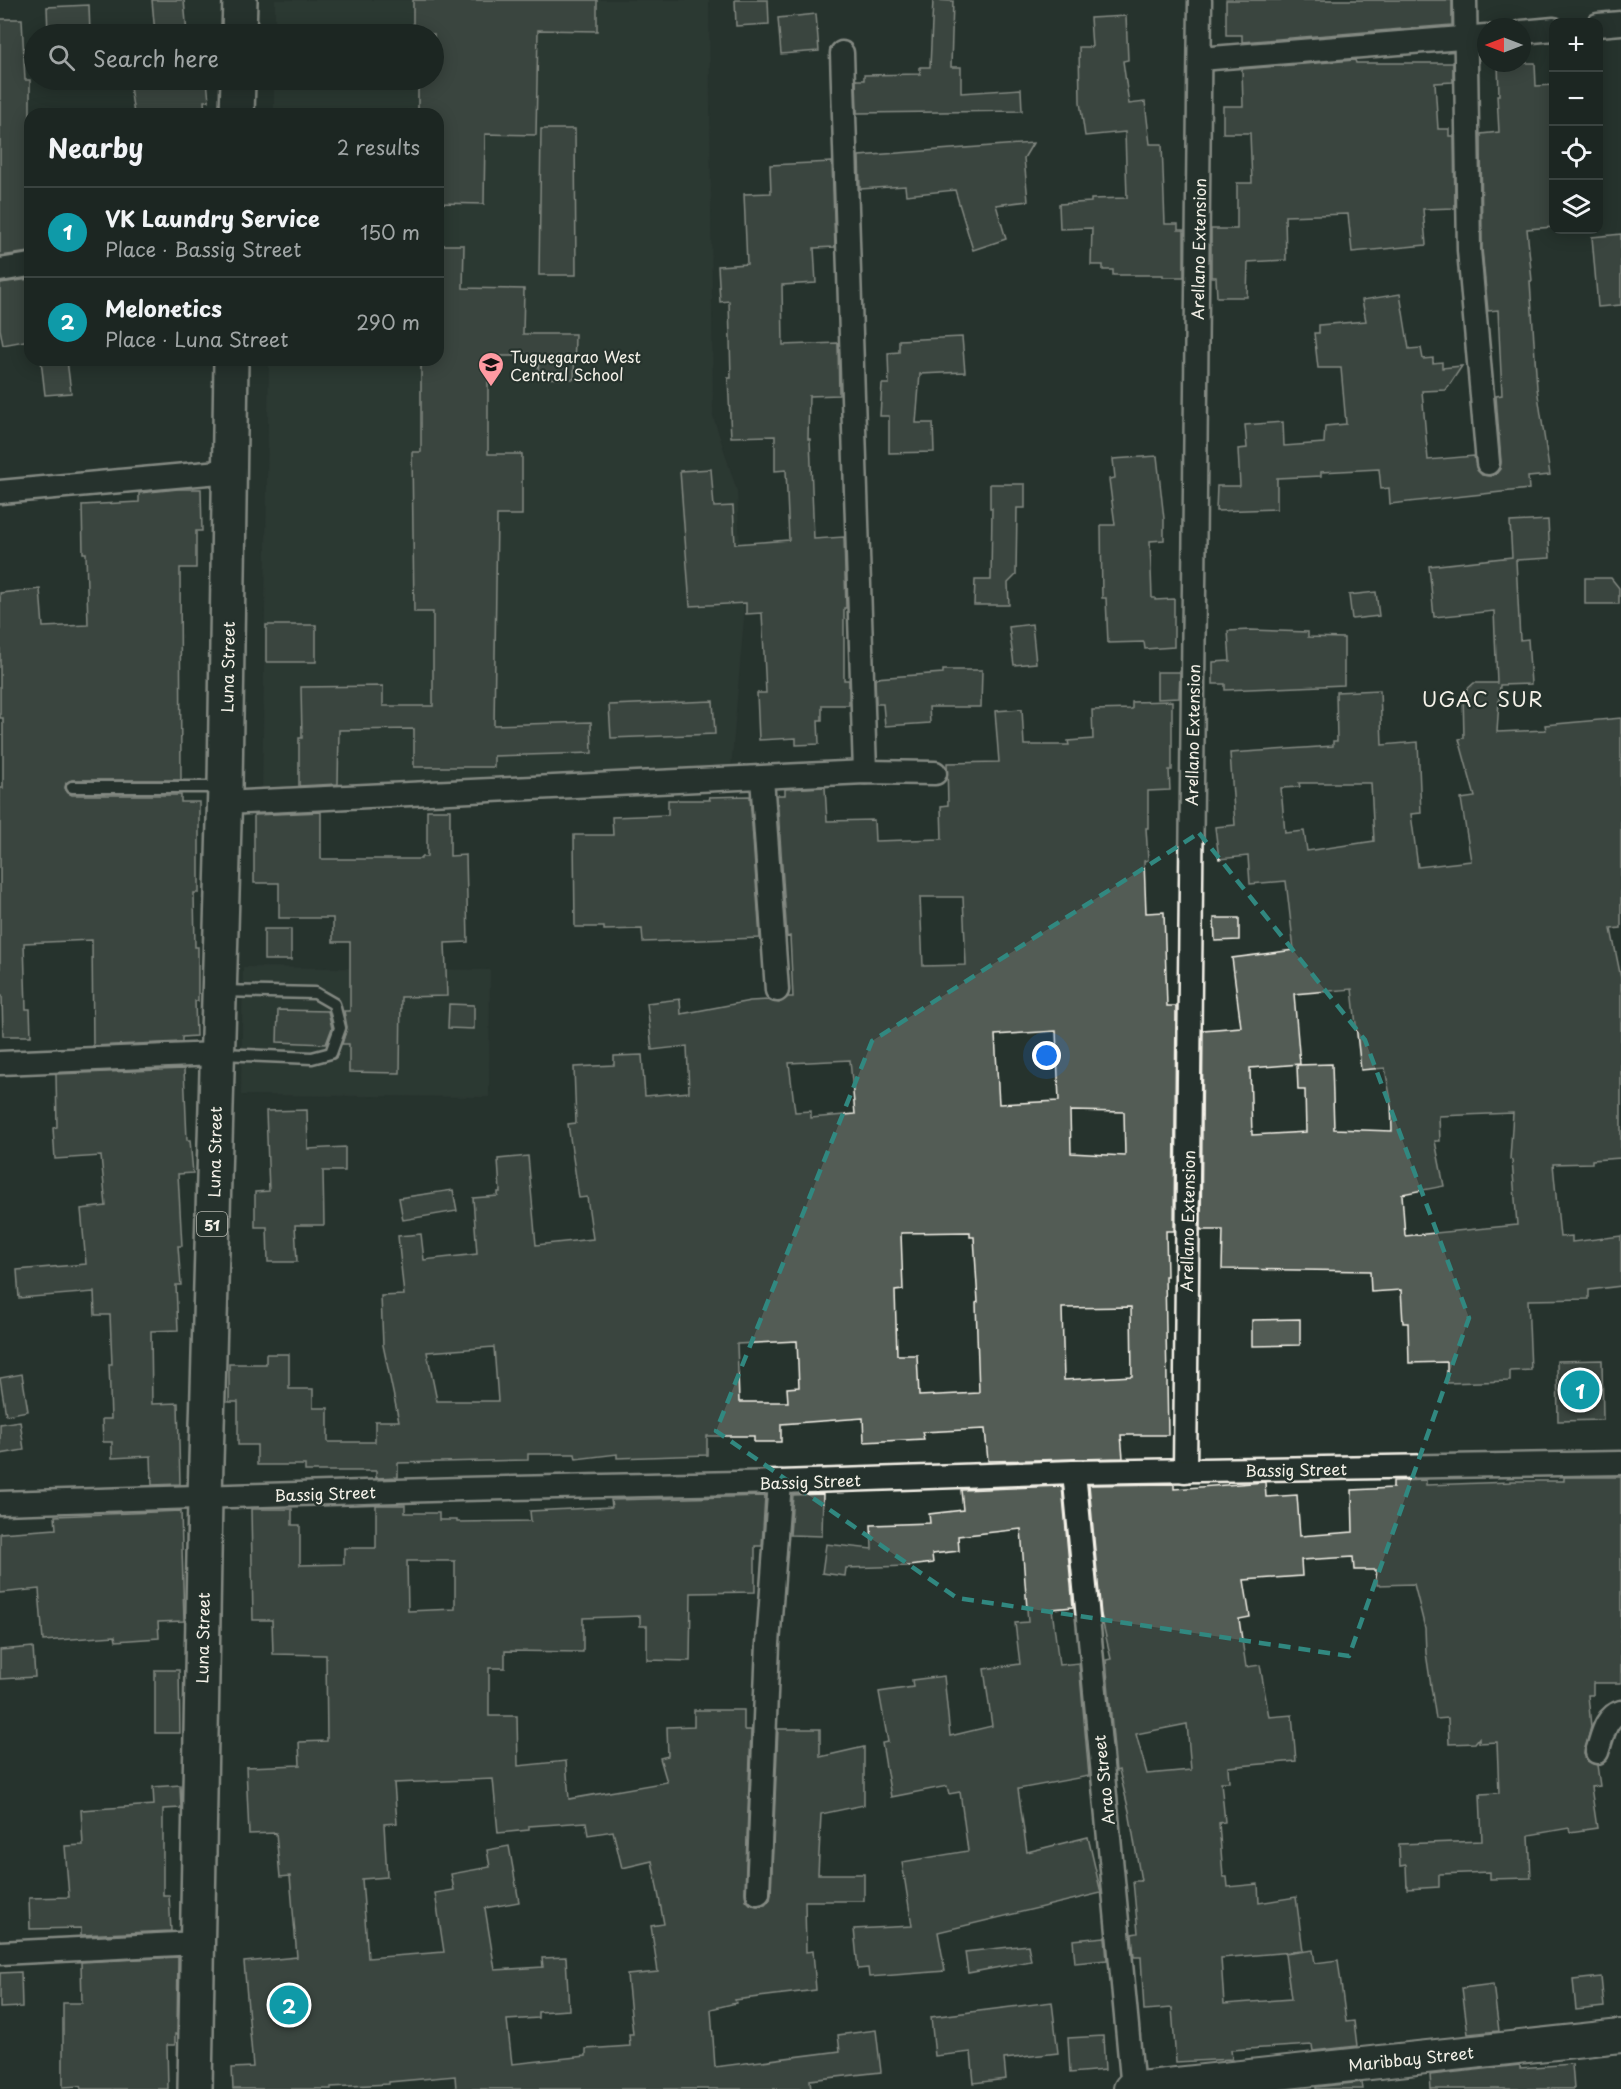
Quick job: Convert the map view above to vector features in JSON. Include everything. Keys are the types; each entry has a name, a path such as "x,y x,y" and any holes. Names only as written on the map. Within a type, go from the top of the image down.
{"main road":[{"path":"239,24 240,0"},
{"path":"237,108 238,90"},
{"name":"Luna Street","path":"195,2089 205,1497 224,795 231,366"}],"street":[{"name":"Arellano Extension","path":"1185,1471 1200,0"},
{"path":"1465,0 1476,37 1469,250 1488,463"},
{"path":"1603,24 1621,22"},
{"path":"1531,31 1549,29"},
{"path":"1200,59 1476,37"},
{"path":"842,53 865,772"},
{"path":"0,270 24,266"},
{"path":"0,492 230,471"},
{"path":"224,795 762,778 865,772 935,773"},
{"path":"762,778 777,990"},
{"path":"0,1063 216,1054"},
{"name":"Bassig Street","path":"0,1503 1074,1472 1621,1463"},
{"name":"Arao Street","path":"1074,1472 1132,2089"},
{"path":"758,1893 768,1644 780,1482"},
{"path":"1597,1752 1607,1723 1614,1714 1621,1712"},
{"path":"0,1953 197,1943"},
{"name":"Maribbay Street","path":"1132,2089 1621,2036"}],"lane":[{"path":"72,787 224,795"},
{"path":"216,1054 312,1058 331,1053 340,1028 334,1004 315,993 218,991"}],"highlighted area":[{"path":"1199,833 1365,1040 1469,1318 1349,1656 957,1598 716,1431 872,1041"}],"shaded area":[{"name":"Tuguegarao West Central School","path":"275,0 709,0 713,416 737,491 744,618 731,769 262,796 269,366 444,366 444,108 274,108 274,90 444,90 444,24 275,24"},
{"path":"243,967 490,970 489,1097 241,1095"}],"building":[{"path":"152,0 184,0 186,24 154,24"},
{"path":"413,0 597,0 597,31 538,30 536,135 485,134 484,204 444,203 444,108 418,108 418,90 444,90 444,24 413,24"},
{"path":"735,0 768,0 769,24 736,26"},
{"path":"933,0 953,1 951,67 961,67 961,93 1021,89 1022,111 857,113 856,80 864,80 864,75 920,74 920,67 930,67"},
{"path":"1226,0 1452,0 1452,25 1242,42 1242,35 1226,35"},
{"path":"89,5 90,24 48,24 47,7"},
{"path":"816,14 819,51 781,54 778,18"},
{"path":"1126,16 1128,60 1123,61 1129,104 1145,102 1150,144 1162,144 1165,224 1178,224 1178,230 1184,230 1184,277 1113,275 1113,270 1103,270 1103,265 1091,265 1092,228 1060,229 1059,204 1091,202 1091,199 1127,198 1125,132 1085,136 1080,102 1079,47 1092,47 1090,18"},
{"path":"0,19 22,19 24,90 30,90 30,108 24,108 24,253 0,256"},
{"path":"1355,60 1356,63 1453,63 1453,82 1435,83 1438,129 1449,129 1449,136 1454,136 1455,208 1423,209 1426,245 1352,252 1348,214 1285,216 1286,260 1248,262 1247,297 1217,297 1216,277 1211,277 1211,229 1237,229 1237,183 1252,183 1250,133 1223,133 1223,106 1243,106 1242,69"},
{"path":"1531,63 1535,63 1536,86 1549,85 1549,227 1527,229 1537,388 1550,475 1528,477 1529,489 1390,504 1389,488 1381,489 1379,469 1321,472 1321,476 1277,478 1277,509 1216,511 1217,486 1240,486 1238,449 1247,448 1245,425 1283,422 1284,446 1324,443 1325,426 1346,424 1341,368 1318,368 1314,333 1319,333 1319,325 1366,321 1362,300 1400,294 1409,349 1421,348 1423,359 1433,358 1433,363 1442,362 1442,368 1462,366 1446,390 1422,391 1428,460 1474,456 1477,470 1482,475 1496,474 1500,469 1496,396 1502,395 1498,310 1488,311 1482,249 1481,134 1499,132 1497,95 1499,95 1498,72 1531,72"},
{"path":"130,90 208,90 209,101 204,101 205,108 133,108"},
{"path":"541,129 575,129 576,275 539,275"},
{"path":"1033,143 1024,158 1028,201 996,205 1006,239 973,250 955,190 906,195 905,186 860,189 859,156"},
{"path":"832,162 835,247 814,248 816,283 782,285 783,345 838,343 839,395 809,396 808,439 810,439 814,539 844,537 846,608 844,608 844,680 849,680 849,705 822,705 822,720 818,720 819,744 796,745 796,738 759,740 757,693 766,693 762,613 746,614 746,603 690,606 680,471 711,469 714,507 733,506 735,544 789,540 786,470 775,471 775,436 731,437 728,378 731,378 729,301 720,302 718,266 747,264 744,194 771,193 770,165"},
{"path":"1621,234 1621,305 1598,307 1592,237"},
{"path":"444,245 464,245 463,288 524,289 523,334 575,334 574,379 538,378 539,356 488,356 488,454 522,454 522,515 497,515 494,725 591,722 592,753 494,756 494,767 414,767 414,729 339,730 338,784 299,786 299,738 302,738 301,687 383,686 383,706 433,706 433,612 414,612 412,452 421,452 421,366 444,366"},
{"path":"24,280 24,341 3,345 0,329 0,283"},
{"path":"962,337 965,372 920,374 916,423 933,423 934,452 889,453 889,416 880,416 882,384 889,384 888,353 899,352 899,340"},
{"path":"42,366 68,366 71,393 45,395"},
{"path":"1157,456 1164,540 1150,541 1152,598 1155,600 1174,599 1174,647 1145,649 1144,642 1108,643 1106,598 1102,598 1101,525 1115,525 1109,479 1115,478 1113,459"},
{"path":"990,484 1025,484 1025,508 1017,508 1016,575 1008,583 1009,605 974,605 975,580 991,580"},
{"path":"201,489 202,531 196,531 196,568 180,568 181,780 72,780 66,783 65,788 72,795 181,795 181,802 199,802 199,893 194,893 195,947 198,947 196,1036 182,1037 182,1042 93,1046 92,940 24,943 26,1009 30,1009 31,1036 3,1036 2,996 0,996 0,788 3,788 3,718 0,718 0,593 40,589 43,627 88,625 82,505 139,502 139,493"},
{"path":"1548,520 1550,558 1516,560 1520,640 1528,639 1531,684 1500,685 1497,732 1546,730 1545,725 1621,718 1621,928 1611,929 1621,978 1621,1158 1592,1160 1592,1163 1553,1164 1560,1237 1572,1236 1572,1242 1621,1236 1621,1286 1589,1290 1589,1299 1528,1300 1531,1370 1510,1371 1510,1381 1447,1383 1447,1362 1409,1363 1408,1323 1403,1323 1401,1290 1371,1292 1370,1271 1222,1269 1223,1230 1201,1230 1203,1030 1241,1027 1232,958 1294,950 1286,881 1250,884 1248,856 1219,859 1215,827 1235,825 1230,753 1333,746 1333,741 1337,741 1336,692 1380,690 1382,745 1418,742 1421,813 1411,814 1418,867 1471,861 1461,799 1475,797 1459,739 1464,738 1463,693 1474,683 1497,683 1494,611 1434,617 1429,566 1512,557 1510,522","holes":["1299,783 1371,783 1374,841 1307,851 1304,831 1285,833 1281,788 1300,787","1352,989 1361,1070 1385,1068 1391,1101 1392,1131 1334,1129 1332,1064 1297,1065 1298,1090 1305,1090 1306,1132 1252,1135 1250,1068 1300,1064 1294,994","1513,1113 1510,1159 1512,1160 1517,1225 1405,1236 1402,1194 1444,1186 1435,1141 1440,1141 1439,1116"]},
{"path":"1585,578 1611,578 1619,588 1619,604 1585,604"},
{"path":"1376,592 1379,616 1352,619 1349,595"},
{"path":"1032,624 1036,663 1014,665 1009,627"},
{"path":"266,625 316,625 316,662 266,662"},
{"path":"1228,631 1308,632 1308,637 1344,638 1344,685 1225,690 1225,684 1213,684 1213,662 1230,661"},
{"path":"943,670 982,670 981,707 929,707 930,723 885,726 883,704 876,704 875,678 943,673"},
{"path":"1157,672 1180,672 1179,698 1157,699"},
{"path":"713,701 715,734 611,738 609,705"},
{"path":"1172,701 1170,790 1148,791 1148,828 1146,828 1148,860 1144,861 1146,913 1164,912 1167,1006 1176,1006 1174,1231 1166,1231 1167,1276 1165,1276 1168,1435 1121,1435 1123,1458 988,1461 985,1429 922,1432 924,1439 864,1442 863,1418 781,1424 781,1442 754,1442 754,1436 707,1436 707,1455 617,1458 617,1454 576,1459 575,1454 528,1454 528,1460 398,1463 398,1477 376,1478 376,1471 305,1471 305,1465 257,1465 257,1445 238,1445 238,1402 229,1402 229,1364 266,1364 266,1354 289,1354 289,1389 313,1389 313,1408 328,1408 328,1442 375,1442 375,1421 399,1421 383,1345 381,1296 404,1295 398,1236 421,1234 424,1260 477,1254 473,1198 498,1196 500,1192 498,1159 528,1156 536,1245 593,1239 587,1197 579,1198 568,1124 576,1123 574,1067 614,1065 614,1056 642,1055 645,1096 689,1092 687,1046 652,1050 647,1003 680,999 681,1014 750,1001 768,1000 779,1003 788,997 793,997 790,936 787,937 777,795 785,795 785,789 825,787 827,821 874,820 875,841 942,839 941,806 948,805 947,763 999,762 995,711 1022,709 1024,745 1069,745 1068,741 1093,739 1092,710 1132,709 1132,702","holes":["920,897 963,897 966,965 923,966","1056,1031 1059,1101 999,1104 995,1035","850,1060 855,1114 811,1118 811,1111 795,1112 789,1063","1070,1111 1124,1112 1125,1156 1071,1153","970,1232 970,1237 974,1237 978,1302 976,1303 979,1393 919,1396 917,1355 897,1355 895,1291 903,1290 901,1233","1131,1307 1132,1376 1064,1380 1062,1308","797,1341 799,1387 787,1388 788,1402 739,1402 737,1344","494,1347 498,1401 437,1401 427,1352"]},
{"path":"750,796 760,938 643,942 642,929 604,930 604,927 575,927 574,835 613,835 612,817 668,815 668,800 710,800 709,797"},
{"path":"427,810 450,810 450,856 466,855 468,942 445,943 447,996 401,997 400,1073 349,1072 349,1044 342,1044 347,1027 344,1011 350,1011 350,942 333,942 333,918 279,918 279,883 254,883 254,815 321,812 321,859 421,859 421,857 427,857"},
{"path":"1214,918 1239,918 1239,940 1215,941"},
{"path":"264,929 291,929 291,960 264,960"},
{"path":"449,1004 474,1005 474,1029 448,1028"},
{"path":"278,1010 328,1011 332,1028 326,1044 277,1042"},
{"path":"184,1069 187,1140 190,1140 193,1173 178,1174 182,1246 178,1246 181,1285 176,1285 178,1330 151,1331 152,1404 178,1403 180,1484 152,1485 151,1456 112,1458 112,1442 103,1442 102,1419 111,1419 110,1315 95,1315 94,1292 19,1298 17,1270 86,1264 81,1209 106,1206 101,1156 55,1159 53,1128 57,1127 56,1074"},
{"path":"307,1110 308,1149 345,1147 345,1171 323,1171 324,1225 295,1225 297,1262 268,1262 267,1227 255,1227 255,1192 269,1191 266,1111"},
{"path":"453,1190 457,1211 403,1220 399,1198"},
{"path":"1300,1319 1300,1345 1252,1346 1252,1320"},
{"path":"1602,1360 1603,1420 1558,1421 1557,1361"},
{"path":"22,1374 28,1411 6,1415 0,1378"},
{"path":"20,1421 24,1450 0,1454 0,1424"},
{"path":"1564,1477 1621,1477 1621,1683 1593,1683 1593,1695 1588,1695 1591,1727 1584,1754 1587,1761 1597,1765 1600,1786 1591,1787 1597,1828 1570,1832 1569,1828 1529,1835 1531,1878 1490,1879 1490,1872 1439,1874 1439,1887 1407,1889 1406,1865 1400,1866 1399,1844 1482,1841 1480,1794 1499,1793 1497,1742 1479,1743 1479,1738 1475,1743 1449,1744 1448,1718 1436,1719 1426,1653 1425,1628 1414,1584 1377,1585 1376,1570 1354,1570 1353,1557 1301,1560 1302,1576 1244,1580 1250,1617 1239,1619 1246,1667 1260,1665 1269,1717 1292,1715 1296,1761 1228,1767 1229,1782 1221,1782 1225,1822 1219,1823 1223,1877 1227,1877 1228,1887 1258,1884 1259,1903 1296,1897 1303,1951 1221,1958 1224,2004 1291,1999 1285,1954 1313,1950 1315,1963 1338,1960 1346,2022 1354,2021 1357,2046 1313,2051 1312,2045 1231,2050 1232,2059 1176,2062 1172,2008 1144,2010 1141,1957 1134,1957 1132,1934 1138,1933 1133,1881 1141,1881 1129,1811 1119,1770 1116,1771 1106,1660 1111,1659 1101,1615 1089,1485 1174,1484 1174,1489 1265,1482 1266,1497 1297,1495 1300,1536 1353,1532 1352,1490 1393,1488 1393,1481 1426,1480 1426,1485 1564,1481","holes":["1187,1724 1191,1770 1147,1774 1136,1734"]},
{"path":"1062,1486 1073,1607 1052,1609 1059,1665 1079,1663 1089,1776 1018,1789 1027,1852 1088,1837 1101,1893 938,1932 945,1971 869,1977 868,1968 858,1969 854,1929 912,1926 902,1862 968,1851 960,1792 949,1794 947,1786 891,1797 882,1743 888,1742 879,1692 913,1687 912,1680 944,1676 950,1736 992,1726 984,1669 1020,1664 1015,1623 1028,1622 1021,1529 958,1536 959,1551 932,1554 933,1563 846,1568 845,1576 822,1573 826,1544 872,1549 871,1525 930,1523 929,1514 963,1510 961,1490"},
{"path":"823,1494 822,1536 790,1535 793,1495"},
{"path":"765,1496 762,1546 755,1546 755,1592 691,1593 690,1661 647,1660 647,1626 640,1626 640,1616 583,1618 583,1652 505,1651 505,1668 489,1668 489,1716 517,1716 518,1766 566,1761 569,1799 667,1782 660,1758 668,1756 667,1727 694,1726 694,1710 744,1710 744,1730 751,1730 745,1892 746,1900 757,1906 765,1905 770,1900 771,1894 778,1729 820,1729 820,1757 864,1747 864,1805 821,1814 818,1874 864,1874 864,1901 805,1901 806,1952 813,1951 816,1990 735,2000 736,2003 711,2009 715,2067 840,2051 838,2035 876,2030 881,2072 810,2080 811,2089 456,2089 455,2076 389,2082 389,2084 331,2087 331,2089 233,2089 232,2068 253,2067 244,1962 297,1957 290,1876 280,1877 276,1833 249,1834 246,1767 300,1765 299,1742 327,1741 326,1655 273,1654 272,1620 253,1620 251,1509 292,1509 292,1525 300,1525 300,1565 344,1564 344,1548 376,1548 376,1505 405,1505 405,1513 439,1513 439,1520 457,1520 457,1522 531,1521 530,1511 612,1507 611,1500","holes":["407,1561 455,1561 455,1609 408,1611","493,1779 498,1833 529,1830 529,1826 586,1822 588,1835 613,1831 622,1868 652,1861 664,1924 651,1926 658,1972 627,1975 633,2034 629,2034 630,2046 586,2049 586,2056 512,2064 507,2020 538,2018 538,2012 569,2010 566,1957 542,1958 543,1967 495,1970 485,1908 519,1902 509,1846 487,1850 490,1867 451,1874 454,1890 435,1893 444,1952 368,1958 362,1879 387,1877 384,1824 397,1823 394,1783"]},
{"path":"181,1511 184,1621 158,1622 159,1638 116,1641 115,1636 43,1641 39,1589 0,1593 0,1533 56,1529 55,1516"},
{"path":"33,1647 35,1677 0,1679 0,1650"},
{"path":"155,1670 179,1670 180,1733 155,1733"},
{"path":"180,1785 181,1808 163,1809 163,1895 169,1895 171,1931 81,1935 81,1928 30,1929 29,1898 69,1897 65,1846 83,1845 81,1810 154,1805 153,1787"},
{"path":"1105,1937 1107,1960 1075,1963 1073,1940"},
{"path":"1028,1945 1031,1961 968,1973 965,1952"},
{"path":"178,1957 177,2034 175,2034 175,2045 167,2045 168,2089 63,2087 63,2003 82,2003 81,1962"},
{"path":"21,1972 22,2007 0,2008 0,1973"},
{"path":"1601,1977 1604,2007 1576,2010 1573,1980"},
{"path":"1493,1984 1499,2031 1468,2034 1462,1988"},
{"path":"1052,2002 1058,2053 1004,2059 1006,2079 974,2083 971,2052 935,2056 931,2017"},
{"path":"1103,2036 1105,2070 1070,2073 1068,2038"},
{"path":"1572,2064 1574,2089 1431,2089 1430,2075 1520,2065 1520,2068"},
{"path":"1362,2082 1363,2089 1316,2089 1316,2087"}],"place":[{"name":"Tuguegarao West Central School","path":"491,388"},
{"name":"VK Laundry Service","path":"1580,1390"},
{"name":"Melonetics","path":"289,2005"}],"district":[{"name":"UGAC SUR","path":"1483,699"}]}
